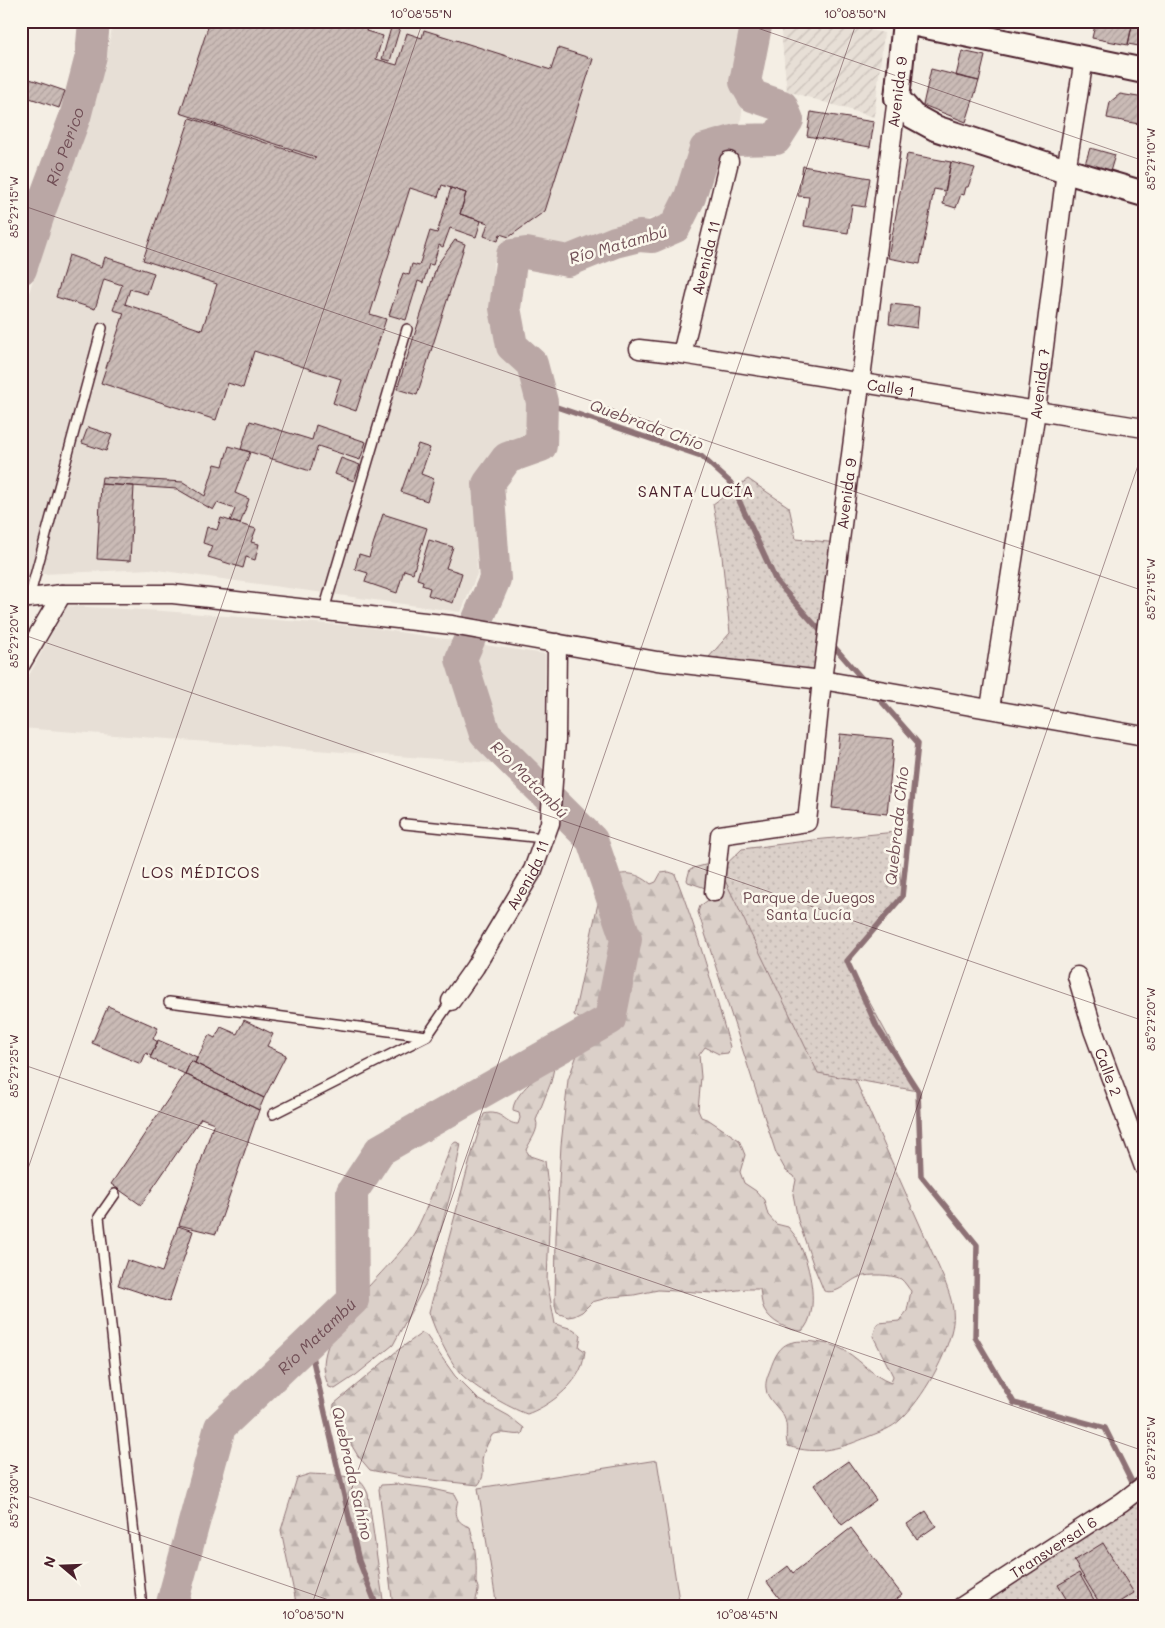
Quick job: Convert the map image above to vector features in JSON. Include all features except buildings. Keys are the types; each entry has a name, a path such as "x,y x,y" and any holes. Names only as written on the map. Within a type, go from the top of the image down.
{"main road":[{"path":"904,22 980,29 1084,59 1144,71"},
{"name":"Avenida 9","path":"897,98 904,22"},
{"path":"897,98 913,116 935,128 1066,171 1144,194"}],"street":[{"name":"Avenida 7","path":"990,708 1036,411 1066,171 1084,59"},
{"name":"Avenida 9","path":"714,892 720,835 807,822 822,680 897,98"},
{"name":"Avenida 11","path":"682,354 729,162"},
{"name":"Calle 1","path":"639,349 682,354 1144,428"},
{"path":"21,664 62,594"},
{"path":"25,598 62,594 173,594 452,625 658,661 822,680 1144,736"},
{"name":"Avenida 11","path":"451,1001 475,967 533,870 547,830 556,740 557,643"},
{"name":"Calle 2","path":"1077,976 1093,1030 1144,1167"},
{"name":"Transversal 6","path":"961,1607 1122,1502 1144,1485"}],"lane":[{"path":"25,598 102,328"},
{"path":"324,610 407,328"},
{"path":"405,824 547,830"},
{"path":"273,1114 427,1036 451,1001"},
{"path":"170,1002 427,1036"},
{"path":"115,1194 99,1217 142,1607"}],"shaded area":[{"path":"113,21 746,21 735,78 743,105 740,126 708,133 690,155 669,214 630,224 565,247 510,244 493,263 495,319 504,354 524,371 529,434 503,446 475,484 477,574 461,612 150,569 21,575 21,317 106,64"},
{"path":"780,21 829,21 884,33 874,117 787,91"},
{"path":"67,606 163,611 366,627 545,654 545,767 21,728 21,690"}],"green space":[{"path":"748,479 789,507 796,539 839,543 822,672 709,657 730,633 722,556 713,504"},
{"name":"Parque de Juegos Santa Lucía","path":"896,832 902,897 847,961 918,1091 818,1073 720,870 742,849"},
{"path":"734,863 805,967 944,1279 952,1306 953,1323 946,1348 933,1375 917,1401 897,1423 886,1430 850,1444 830,1449 810,1450 788,1446 785,1421 768,1396 766,1388 773,1361 781,1348 791,1342 806,1341 830,1344 852,1355 877,1376 891,1383 893,1376 873,1336 877,1324 899,1321 907,1311 911,1291 901,1279 886,1275 874,1275 859,1277 834,1291 824,1291 814,1267 798,1220 793,1194 796,1180 794,1176 786,1171 776,1153 698,912 700,906 714,896 711,890 687,880 690,869 705,865"},
{"path":"669,872 675,874 691,917 730,1047 728,1053 719,1054 705,1047 699,1055 701,1077 698,1110 701,1117 709,1120 739,1140 745,1155 740,1172 744,1183 756,1191 764,1200 768,1215 776,1224 788,1227 798,1241 807,1263 812,1288 811,1312 808,1323 802,1331 785,1327 767,1314 763,1307 760,1289 714,1293 658,1290 611,1297 592,1302 582,1312 574,1316 568,1317 557,1313 555,1306 556,1236 561,1145 568,1080 582,1041 584,1021 574,1015 601,889 604,880 617,875 634,875 651,884 656,882 661,873"},
{"path":"550,1067 554,1068 551,1082 536,1120 536,1131 526,1150 530,1156 545,1161 550,1203 547,1281 555,1324 573,1329 581,1335 579,1347 585,1351 581,1368 571,1384 550,1402 527,1414 492,1397 461,1374 442,1344 429,1312 484,1114 495,1113 510,1122 518,1124 519,1113 513,1111 517,1099 533,1080"},
{"path":"456,1142 461,1144 451,1192 426,1283 393,1345 356,1375 335,1389 329,1387 324,1367 328,1347 337,1327 352,1306 413,1235 425,1212 452,1144"},
{"path":"422,1333 426,1335 455,1376 478,1399 509,1416 524,1428 522,1434 500,1433 492,1435 483,1455 483,1477 478,1485 405,1477 370,1470 358,1456 333,1414 334,1404 398,1350"},
{"path":"657,1460 680,1607 497,1607 478,1488"},
{"path":"310,1474 349,1477 360,1482 365,1488 368,1494 384,1607 297,1607 281,1530 297,1478"},
{"path":"1144,1482 1144,1607 958,1607"},
{"path":"398,1484 455,1494 458,1500 457,1517 462,1523 470,1527 473,1540 478,1589 476,1607 393,1607 379,1489 381,1485"}],"waterway":[{"name":"Río Perico","path":"21,269 41,208 75,117 91,56 94,21"},
{"name":"Río Matambú","path":"171,1607 220,1427 353,1300 352,1192 380,1150 610,1019 626,939 592,840 485,734 461,659 495,579 488,484 507,458 541,446 542,402 532,364 512,346 505,308 512,255 526,253 568,261 615,242 639,236 652,237 675,227 690,197 705,149 736,140 776,139 788,120 782,106 753,96 745,82 757,21"},
{"name":"Quebrada Chío","path":"542,402 701,456 731,483 776,581 824,635"},
{"name":"Quebrada Chío","path":"830,642 865,682"},
{"name":"Quebrada Chío","path":"874,693 918,743 902,897 847,961 877,1027 918,1091 921,1176 977,1245 975,1337 1014,1403 1105,1428 1144,1506"},
{"name":"Quebrada Sahíno","path":"309,1343 359,1561 377,1607"}],"district":[{"name":"SANTA LUCÍA","path":"696,490"},
{"name":"LOS MÉDICOS","path":"201,871"}]}
